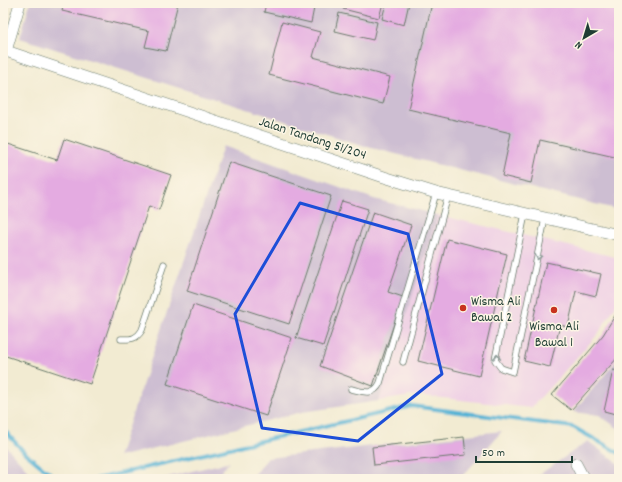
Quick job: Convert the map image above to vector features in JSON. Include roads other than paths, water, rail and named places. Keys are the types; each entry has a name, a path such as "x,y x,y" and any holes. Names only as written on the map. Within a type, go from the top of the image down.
{"street":[{"path":"4,50 20,3"},
{"name":"Jalan Tandang 51/204","path":"4,50 436,193 619,235"},
{"path":"576,464 584,479"}],"lane":[{"path":"351,389 369,393 378,388 436,193"},
{"path":"403,362 448,195"},
{"path":"525,214 495,360 501,368 513,372 546,219"},
{"path":"120,339 130,340 135,338 142,330 164,264"}],"waterway":[{"path":"96,479 412,406 573,427 619,453"},
{"path":"3,429 25,453 57,479"}],"place":[{"name":"Wisma Ali Bawal 2","path":"463,308"},
{"name":"Wisma Ali Bawal 1","path":"554,310"}]}
